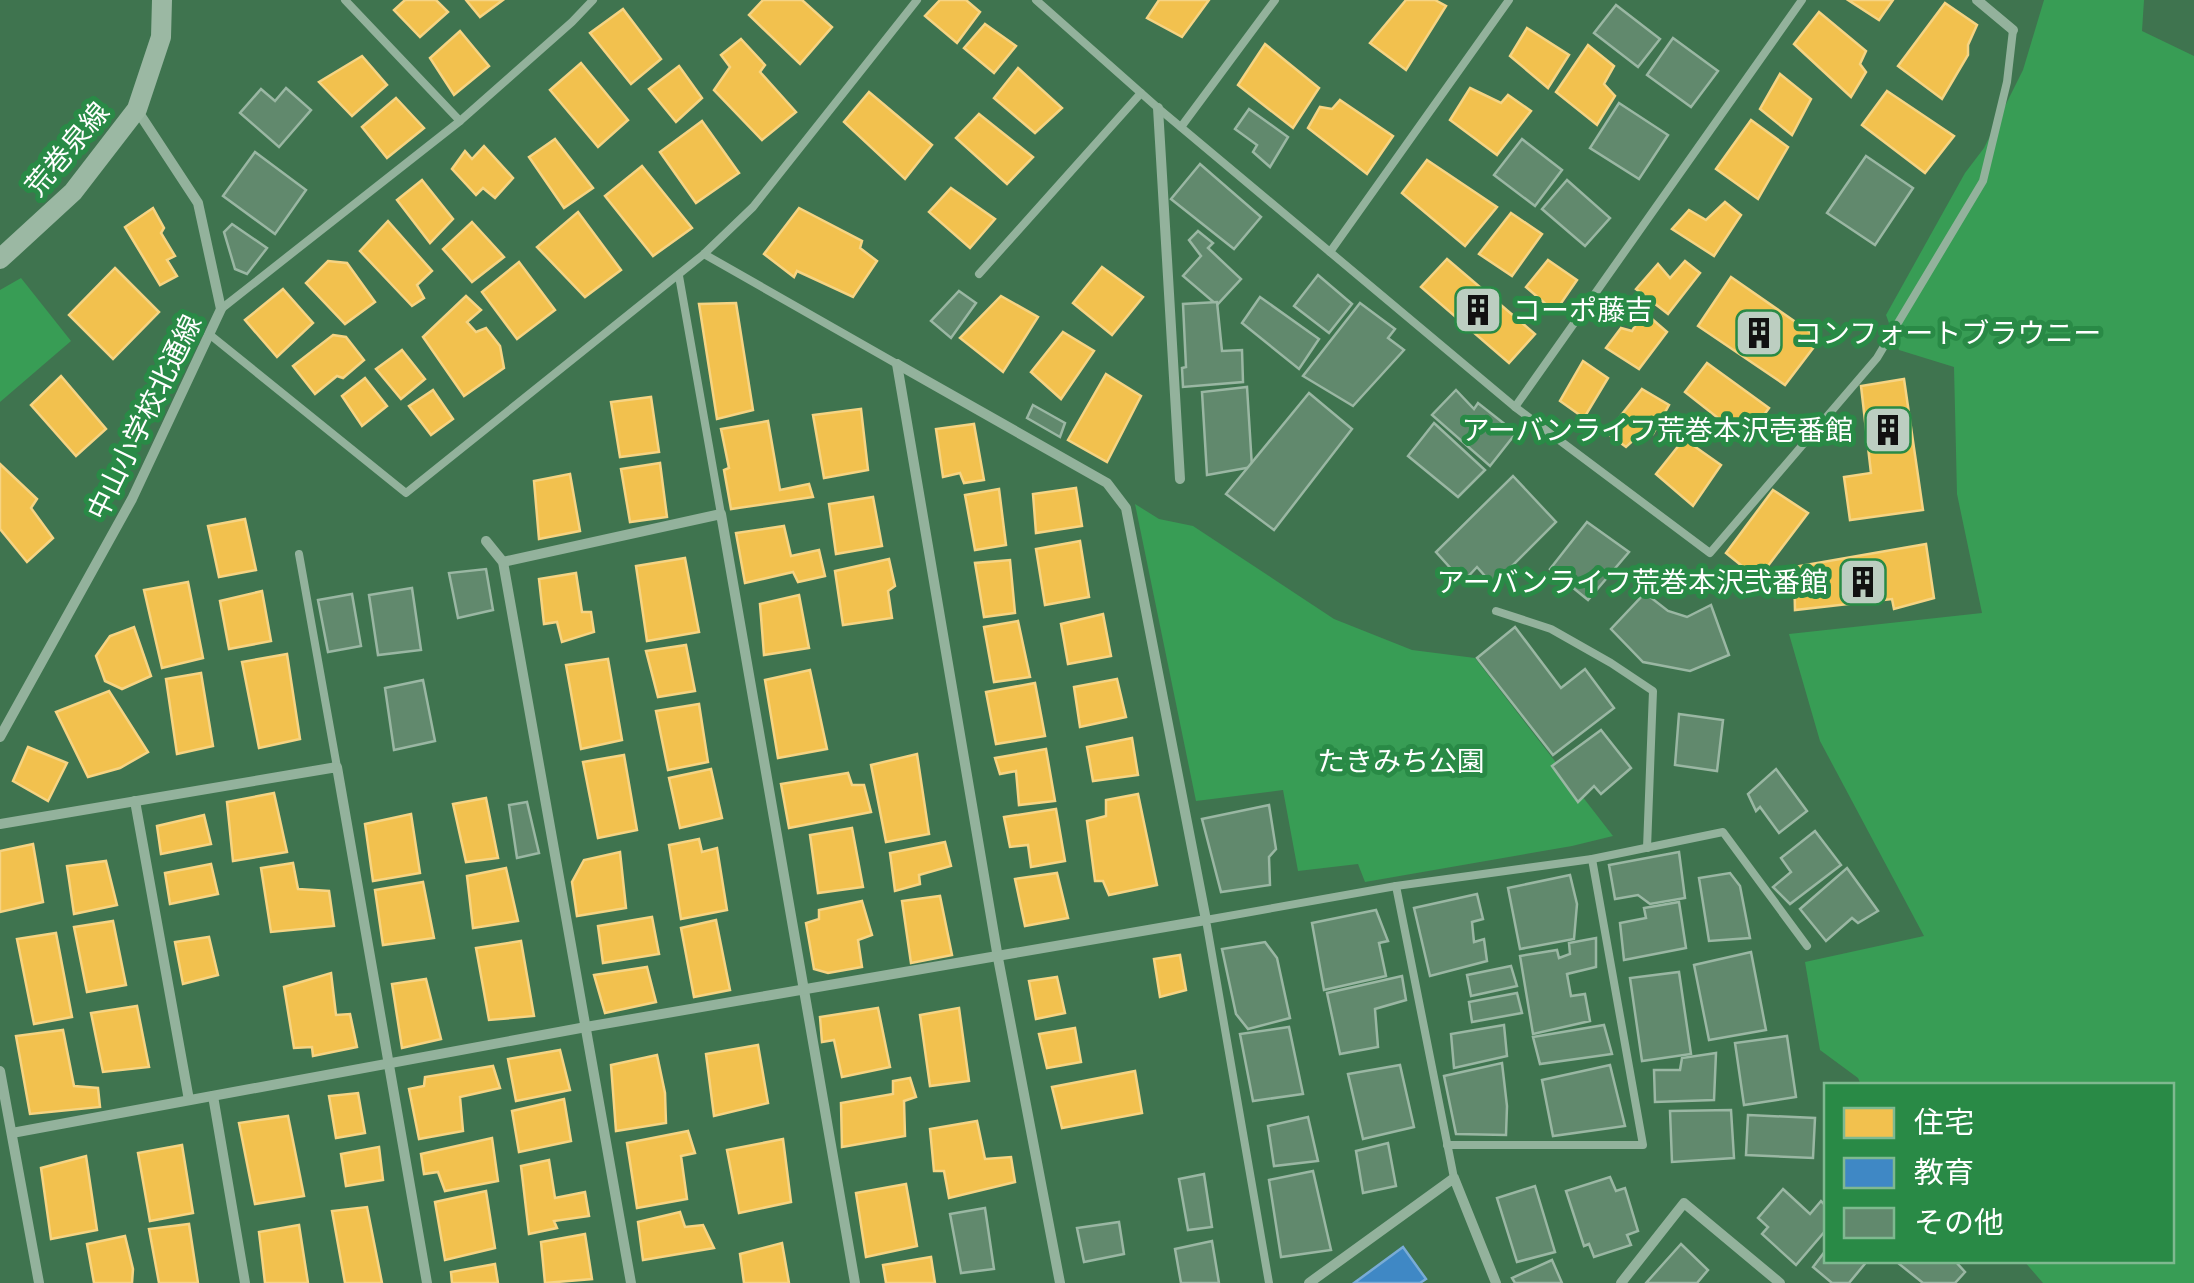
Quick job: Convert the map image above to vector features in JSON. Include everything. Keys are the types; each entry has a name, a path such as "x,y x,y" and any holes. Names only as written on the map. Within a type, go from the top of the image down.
{"street":[{"name":"荒巻泉線","path":"0,260 73,192 137,110 161,37 162,0"},
{"path":"1978,0 2013,30"},
{"path":"1158,108 1180,479"},
{"name":"中山小学校北通線","path":"0,738 132,499 222,309 198,202 137,110"},
{"path":"12,1132 586,1027 1206,920 1126,508 1107,483 897,364"},
{"path":"897,364 998,958 1060,1283"},
{"path":"503,562 720,514 855,1283"},
{"path":"486,541 503,562 631,1283"},
{"path":"0,824 337,766 428,1283"},
{"path":"135,801 189,1100"},
{"path":"0,1072 40,1283"},
{"path":"212,1096 245,1283"},
{"path":"1308,1283 1454,1178 1496,1283"},
{"path":"1620,1283 1684,1203 1780,1283"}],"lane":[{"path":"345,0 460,121"},
{"path":"222,309 460,121 594,0"},
{"path":"209,334 406,493 679,276 753,207 917,0"},
{"path":"1036,0 1158,108 1515,407 1710,553 1877,358 1983,180 2007,82 2013,30"},
{"path":"1181,127 1275,0"},
{"path":"1330,252 1510,0"},
{"path":"1515,407 1802,0"},
{"path":"979,274 1140,92"},
{"path":"704,254 897,364"},
{"path":"679,276 720,514"},
{"path":"300,554 337,766"},
{"path":"1496,610 1551,630 1653,691 1647,848"},
{"path":"1269,1283 1206,920 1396,886 1592,860 1723,832 1806,946"},
{"path":"1447,1146 1643,1145 1592,860"},
{"path":"1396,886 1454,1178"}],"green space":[{"path":"2044,0 2144,0 2142,31 2194,56 2194,1283 2043,1283 2026,1263 2174,1263 2174,1083 1860,1083 1820,1050 1805,962 1924,936 1820,741 1789,634 1982,613 1957,494 1954,367 1899,350 1886,315 1965,173 1984,148 2023,70"},
{"path":"21,278 71,341 0,402 0,290"},
{"name":"たきみち公園","path":"1135,504 1159,519 1193,526 1334,619 1412,650 1475,658 1613,836 1365,882 1358,864 1298,871 1283,790 1196,801"}],"building: 住宅":[{"path":"405,0 436,0 448,12 420,37 394,10"},
{"path":"466,0 503,0 480,17"},
{"path":"763,0 802,0 832,27 800,64 749,15"},
{"path":"940,0 966,0 980,12 957,43 925,16"},
{"path":"1159,0 1209,0 1182,37 1147,18"},
{"path":"1406,0 1435,0 1446,6 1406,70 1370,43"},
{"path":"1848,0 1893,0 1879,20"},
{"path":"1945,3 1977,25 1968,55 1942,99 1898,66"},
{"path":"623,9 661,59 631,84 590,33"},
{"path":"1819,12 1866,51 1860,64 1866,72 1851,97 1794,44"},
{"path":"985,24 1016,46 994,73 964,48"},
{"path":"1527,28 1569,55 1548,88 1510,56"},
{"path":"460,31 489,66 454,95 430,58"},
{"path":"741,39 765,65 760,72 796,112 762,140 714,90 730,67 721,55"},
{"path":"1265,44 1319,88 1293,128 1238,85"},
{"path":"1588,45 1614,66 1604,84 1615,96 1597,125 1556,92"},
{"path":"362,56 387,85 352,116 319,82"},
{"path":"581,63 628,120 598,147 550,90"},
{"path":"679,66 702,98 676,122 649,89"},
{"path":"1018,68 1062,108 1035,133 994,98"},
{"path":"1780,74 1811,99 1792,135 1760,109"},
{"path":"1470,88 1501,103 1508,95 1531,111 1497,155 1450,120"},
{"path":"1887,91 1954,136 1925,173 1862,125"},
{"path":"869,92 932,145 905,179 844,122"},
{"path":"396,98 424,128 387,158 362,127"},
{"path":"1340,100 1393,136 1367,174 1308,128 1320,107 1332,109"},
{"path":"979,114 1033,157 1007,184 956,138"},
{"path":"1751,120 1788,147 1758,199 1716,169"},
{"path":"702,121 739,173 696,203 660,152"},
{"path":"555,139 593,188 564,208 529,157"},
{"path":"484,146 513,178 495,198 483,188 476,195 452,169 465,151 472,159"},
{"path":"1427,160 1497,207 1465,246 1402,193"},
{"path":"642,166 692,228 653,256 605,196"},
{"path":"422,180 453,219 430,243 397,200"},
{"path":"951,188 995,219 970,248 929,212"},
{"path":"1725,202 1741,215 1714,256 1672,229 1689,210 1706,220"},
{"path":"153,208 164,228 161,233 175,256 167,260 177,276 160,285 125,227"},
{"path":"799,208 862,241 860,248 877,261 853,297 797,271 794,277 764,254"},
{"path":"578,212 621,270 585,297 537,247"},
{"path":"1511,213 1542,234 1512,276 1479,254"},
{"path":"388,221 432,271 417,285 424,298 412,306 360,251"},
{"path":"472,222 504,257 472,282 443,249"},
{"name":"コーポ藤吉","path":"1447,259 1535,334 1509,363 1421,287"},
{"path":"1548,260 1577,280 1555,312 1526,287"},
{"path":"328,261 347,263 375,302 345,324 306,283"},
{"path":"1685,261 1700,273 1668,314 1636,289 1658,264 1670,278"},
{"path":"519,262 555,310 517,339 482,292"},
{"path":"1102,267 1143,297 1112,335 1073,303"},
{"path":"115,268 159,312 113,359 69,315"},
{"name":"コンフォートブラウニー","path":"1731,277 1820,339 1785,385 1698,326"},
{"path":"283,289 313,323 277,357 245,320"},
{"path":"466,296 481,310 467,322 476,332 486,328 500,346 504,368 464,396 423,337"},
{"path":"1001,296 1038,317 1003,372 960,338"},
{"path":"736,303 753,410 717,419 699,304"},
{"path":"1644,312 1667,332 1639,369 1606,348 1621,328 1632,331"},
{"path":"1063,332 1094,351 1061,399 1031,372"},
{"path":"333,335 346,337 364,360 315,394 293,366"},
{"path":"402,350 425,379 401,399 376,369"},
{"path":"1583,361 1608,378 1584,418 1560,401"},
{"path":"1707,363 1769,408 1746,440 1685,392"},
{"path":"1106,374 1141,396 1107,462 1068,440"},
{"path":"61,376 106,429 76,456 31,405"},
{"path":"365,378 387,406 362,426 342,396"},
{"name":"アーバンライフ荒巻本沢壱番館","path":"1904,379 1923,510 1850,520 1844,477 1871,473 1861,386"},
{"path":"1642,389 1669,405 1653,434 1640,434 1626,447 1607,433"},
{"path":"433,390 453,419 431,435 409,406"},
{"path":"651,397 659,452 620,457 611,402"},
{"path":"861,409 868,470 824,478 813,415"},
{"path":"768,421 780,490 809,484 813,497 731,509 724,470 729,468 721,429"},
{"path":"974,424 984,480 964,483 960,473 943,477 936,429"},
{"path":"1684,439 1721,465 1693,506 1656,474"},
{"path":"660,463 667,517 630,522 621,469"},
{"path":"0,464 37,499 31,508 53,538 27,562 0,529"},
{"path":"570,474 580,531 539,539 534,481"},
{"path":"1076,488 1082,526 1036,533 1033,494"},
{"path":"999,489 1006,545 975,550 965,495"},
{"path":"1773,490 1808,513 1758,579 1726,553"},
{"path":"873,497 882,546 836,554 829,504"},
{"path":"245,519 256,570 219,577 208,526"},
{"path":"784,526 791,556 819,550 825,576 798,582 793,572 745,583 736,533"},
{"path":"1080,541 1089,597 1045,605 1036,549"},
{"name":"アーバンライフ荒巻本沢弐番館","path":"1926,544 1934,598 1894,609 1892,599 1795,610 1794,567"},
{"path":"685,558 699,632 647,641 636,566"},
{"path":"889,559 895,586 888,591 892,618 843,625 835,571"},
{"path":"1010,560 1015,613 984,617 975,563"},
{"path":"576,573 582,612 591,612 594,632 562,642 557,622 544,624 539,579"},
{"path":"188,582 203,658 162,668 144,590"},
{"path":"262,591 271,641 229,649 220,601"},
{"path":"799,595 809,648 764,655 760,604"},
{"path":"1103,614 1111,656 1068,664 1061,624"},
{"path":"1018,621 1030,677 994,682 984,627"},
{"path":"134,627 151,676 122,689 105,681 96,656 110,636"},
{"path":"686,645 695,691 658,697 646,651"},
{"path":"287,654 300,739 259,748 242,662"},
{"path":"608,659 622,740 581,749 566,665"},
{"path":"810,670 827,749 778,758 765,680"},
{"path":"201,673 213,746 177,754 166,679"},
{"path":"1117,679 1126,717 1080,727 1074,687"},
{"path":"1035,683 1045,736 996,744 986,692"},
{"path":"109,691 148,752 120,768 88,777 56,712"},
{"path":"699,704 708,762 668,770 656,711"},
{"path":"1132,738 1138,775 1093,781 1087,747"},
{"path":"28,747 67,763 48,801 13,781"},
{"path":"1046,749 1055,801 1019,805 1016,771 1000,774 995,758"},
{"path":"917,754 929,834 886,842 871,765"},
{"path":"624,755 637,830 598,838 583,762"},
{"path":"711,769 722,818 680,828 669,778"},
{"path":"848,773 852,785 864,785 871,812 789,828 781,784"},
{"path":"274,793 287,852 233,861 227,802"},
{"path":"1138,794 1157,885 1109,895 1103,881 1095,881 1087,821 1106,816 1106,800"},
{"path":"486,798 498,858 466,862 453,804"},
{"path":"1056,809 1065,861 1031,867 1028,845 1010,847 1004,817"},
{"path":"411,814 420,873 373,881 365,824"},
{"path":"204,815 211,844 161,854 157,826"},
{"path":"852,828 863,887 818,893 810,835"},
{"path":"699,839 702,852 717,848 727,910 681,919 669,845"},
{"path":"945,842 951,866 919,875 920,884 895,891 890,853"},
{"path":"33,844 43,902 0,912 0,851"},
{"path":"620,852 626,908 577,916 572,882 584,860"},
{"path":"106,861 117,905 74,914 67,866"},
{"path":"293,863 298,889 329,891 334,926 271,932 261,868"},
{"path":"211,864 218,894 170,904 165,873"},
{"path":"506,868 518,921 473,928 467,876"},
{"path":"1057,873 1068,918 1025,926 1015,879"},
{"path":"423,882 434,938 383,945 375,890"},
{"path":"940,896 952,955 911,963 902,901"},
{"path":"862,901 872,935 858,940 862,967 828,973 814,969 806,923 819,919 819,910"},
{"path":"652,917 659,954 603,963 598,926"},
{"path":"716,920 730,990 694,997 681,928"},
{"path":"113,921 126,985 87,992 74,927"},
{"path":"56,933 72,1017 34,1024 17,939"},
{"path":"209,937 218,975 183,984 175,942"},
{"path":"521,941 534,1016 489,1020 476,948"},
{"path":"1180,955 1186,990 1160,997 1154,959"},
{"path":"647,967 656,1002 605,1013 594,975"},
{"path":"331,973 336,1015 350,1014 357,1047 313,1056 312,1047 294,1048 284,987"},
{"path":"1057,977 1065,1013 1036,1019 1029,981"},
{"path":"426,979 441,1039 402,1048 392,984"},
{"path":"137,1006 149,1067 103,1072 91,1013"},
{"path":"878,1008 890,1067 842,1077 834,1040 822,1042 820,1017"},
{"path":"959,1008 969,1081 930,1086 920,1015"},
{"path":"1075,1028 1081,1062 1047,1068 1039,1034"},
{"path":"63,1030 74,1086 98,1088 100,1107 30,1114 16,1036"},
{"path":"758,1045 768,1103 714,1116 706,1054"},
{"path":"560,1050 570,1090 516,1101 508,1059"},
{"path":"657,1055 666,1123 616,1131 611,1065"},
{"path":"493,1066 500,1088 460,1097 463,1131 419,1139 409,1089 424,1086 425,1077"},
{"path":"1135,1071 1142,1113 1062,1128 1052,1087"},
{"path":"910,1078 916,1097 904,1101 905,1136 842,1147 841,1103 893,1094 893,1081"},
{"path":"358,1093 365,1133 336,1138 329,1096"},
{"path":"564,1099 571,1141 519,1152 512,1111"},
{"path":"288,1116 304,1196 255,1204 239,1123"},
{"path":"977,1121 985,1159 1011,1157 1015,1182 949,1198 944,1171 934,1171 930,1129"},
{"path":"688,1131 695,1153 681,1156 687,1199 637,1208 627,1143"},
{"path":"492,1138 498,1181 445,1191 438,1172 424,1174 421,1154"},
{"path":"783,1139 791,1202 739,1213 727,1150"},
{"path":"182,1145 193,1213 150,1221 138,1153"},
{"path":"379,1147 383,1180 346,1186 341,1154"},
{"path":"86,1156 97,1230 51,1239 41,1168"},
{"path":"549,1160 555,1198 585,1192 589,1216 554,1221 557,1228 529,1234 521,1166"},
{"path":"906,1184 917,1246 866,1257 856,1193"},
{"path":"486,1191 495,1248 445,1260 435,1202"},
{"path":"367,1207 382,1283 345,1283 332,1211"},
{"path":"680,1212 685,1227 703,1225 714,1248 643,1260 638,1222"},
{"path":"189,1224 198,1283 159,1283 149,1229"},
{"path":"299,1225 308,1283 265,1283 259,1232"},
{"path":"585,1234 592,1279 545,1283 541,1242"},
{"path":"125,1236 133,1269 132,1283 94,1283 87,1244"},
{"path":"782,1243 789,1283 744,1283 740,1254"},
{"path":"931,1257 935,1283 886,1283 883,1265"},
{"path":"495,1264 498,1283 452,1283 451,1272"}],"building: 教育":[{"path":"1403,1247 1426,1279 1420,1283 1354,1283"}],"building: その他":[{"path":"1616,5 1660,39 1638,67 1594,33"},
{"path":"1673,38 1718,71 1691,107 1647,75"},
{"path":"286,88 311,110 279,147 240,113 261,89 275,101"},
{"path":"1619,103 1668,135 1639,179 1590,148"},
{"path":"1249,109 1288,137 1270,167 1253,152 1257,145 1235,129"},
{"path":"1522,139 1562,170 1535,206 1494,175"},
{"path":"255,152 306,190 275,234 223,196"},
{"path":"1866,156 1913,188 1875,245 1827,213"},
{"path":"1200,164 1261,217 1234,249 1171,199"},
{"path":"1567,180 1610,218 1585,246 1542,209"},
{"path":"232,224 267,248 247,274 235,269 224,232"},
{"path":"1198,231 1213,243 1208,248 1241,279 1217,305 1183,276 1201,256 1189,240"},
{"path":"1318,275 1352,304 1329,333 1294,306"},
{"path":"959,291 976,303 951,338 931,321"},
{"path":"1260,297 1319,339 1299,369 1242,323"},
{"path":"1217,302 1222,351 1242,350 1243,382 1183,387 1183,304"},
{"path":"1360,303 1395,329 1388,338 1404,350 1353,406 1303,376"},
{"path":"1247,387 1252,467 1207,475 1202,392"},
{"path":"1456,390 1474,409 1478,403 1516,433 1490,466 1432,415"},
{"path":"1309,393 1352,429 1274,530 1226,494"},
{"path":"1033,405 1065,423 1060,437 1027,418"},
{"path":"1434,423 1485,470 1458,497 1408,456"},
{"path":"1513,476 1556,522 1493,585 1477,567 1463,582 1436,552"},
{"path":"1587,522 1629,552 1588,600 1550,569"},
{"path":"486,569 493,610 458,618 449,573"},
{"path":"412,588 421,650 378,655 369,595"},
{"path":"1645,593 1668,611 1687,617 1711,605 1729,655 1690,671 1643,662 1611,629"},
{"path":"352,594 361,646 328,652 318,600"},
{"path":"1515,627 1561,688 1585,669 1614,708 1553,755 1477,658"},
{"path":"423,680 435,741 394,750 385,688"},
{"path":"1679,714 1723,720 1717,771 1675,765"},
{"path":"1601,730 1631,768 1601,794 1594,786 1578,802 1552,766"},
{"path":"1776,769 1807,811 1779,833 1760,807 1756,811 1748,794"},
{"path":"527,802 539,853 517,858 509,805"},
{"path":"1269,805 1276,849 1269,857 1270,885 1221,892 1202,819"},
{"path":"1815,831 1841,865 1790,904 1773,887 1791,872 1781,858"},
{"path":"1679,852 1685,898 1650,904 1638,895 1615,899 1609,865"},
{"path":"1847,868 1878,911 1858,923 1852,918 1826,941 1800,909"},
{"path":"1730,873 1740,886 1750,938 1709,941 1699,878"},
{"path":"1570,875 1577,904 1574,939 1520,949 1508,888"},
{"path":"1477,894 1483,919 1472,922 1474,942 1484,939 1487,961 1430,976 1414,908"},
{"path":"1679,902 1686,948 1624,960 1620,923 1646,918 1644,908"},
{"path":"1376,910 1388,941 1379,943 1386,976 1324,990 1312,923"},
{"path":"1596,938 1596,967 1567,974 1571,996 1585,994 1590,1021 1533,1034 1520,956 1557,950 1559,958 1570,954 1569,943"},
{"path":"1265,942 1277,958 1290,1018 1248,1029 1236,1014 1222,949"},
{"path":"1751,952 1766,1030 1709,1040 1694,965"},
{"path":"1511,966 1517,986 1471,996 1467,975"},
{"path":"1679,972 1691,1054 1642,1061 1630,978"},
{"path":"1402,976 1406,1000 1375,1009 1378,1047 1340,1054 1327,993"},
{"path":"1517,993 1522,1013 1472,1022 1469,1002"},
{"path":"1504,1025 1507,1056 1454,1068 1451,1034"},
{"path":"1604,1025 1612,1054 1540,1064 1533,1037"},
{"path":"1289,1027 1303,1094 1253,1101 1240,1034"},
{"path":"1787,1036 1796,1097 1744,1105 1735,1043"},
{"path":"1716,1053 1714,1100 1655,1102 1654,1070 1680,1070 1682,1058"},
{"path":"1502,1063 1506,1135 1456,1134 1444,1076"},
{"path":"1400,1065 1414,1127 1363,1139 1348,1074"},
{"path":"1610,1065 1625,1126 1553,1136 1542,1080"},
{"path":"1731,1110 1734,1158 1672,1162 1670,1111"},
{"path":"1748,1115 1815,1118 1813,1158 1746,1155"},
{"path":"1308,1117 1318,1161 1274,1166 1268,1126"},
{"path":"1388,1143 1396,1186 1363,1193 1356,1151"},
{"path":"1313,1171 1331,1250 1281,1257 1269,1180"},
{"path":"1204,1174 1212,1227 1188,1230 1179,1179"},
{"path":"1610,1177 1616,1191 1625,1188 1638,1231 1627,1235 1631,1245 1594,1257 1589,1244 1584,1246 1566,1191"},
{"path":"1535,1186 1555,1252 1517,1262 1497,1198"},
{"path":"1783,1189 1810,1214 1821,1201 1824,1204 1824,1232 1796,1265 1762,1234 1768,1227 1758,1218"},
{"path":"985,1208 994,1269 961,1273 950,1214"},
{"path":"1119,1222 1124,1254 1084,1262 1077,1228"},
{"path":"1212,1241 1219,1283 1181,1283 1175,1249"},
{"path":"1681,1244 1708,1270 1697,1283 1646,1283"},
{"path":"1824,1253 1824,1263 1866,1263 1849,1283 1832,1283 1813,1267"},
{"path":"1552,1260 1562,1283 1515,1283 1512,1278"},
{"path":"1898,1263 1957,1263 1965,1272 1955,1283 1923,1283"}],"place":[{"name":"コーポ藤吉","path":"1478,310"},
{"name":"コンフォートブラウニー","path":"1759,333"},
{"name":"アーバンライフ荒巻本沢壱番館","path":"1888,430"},
{"name":"アーバンライフ荒巻本沢弐番館","path":"1863,582"}]}
